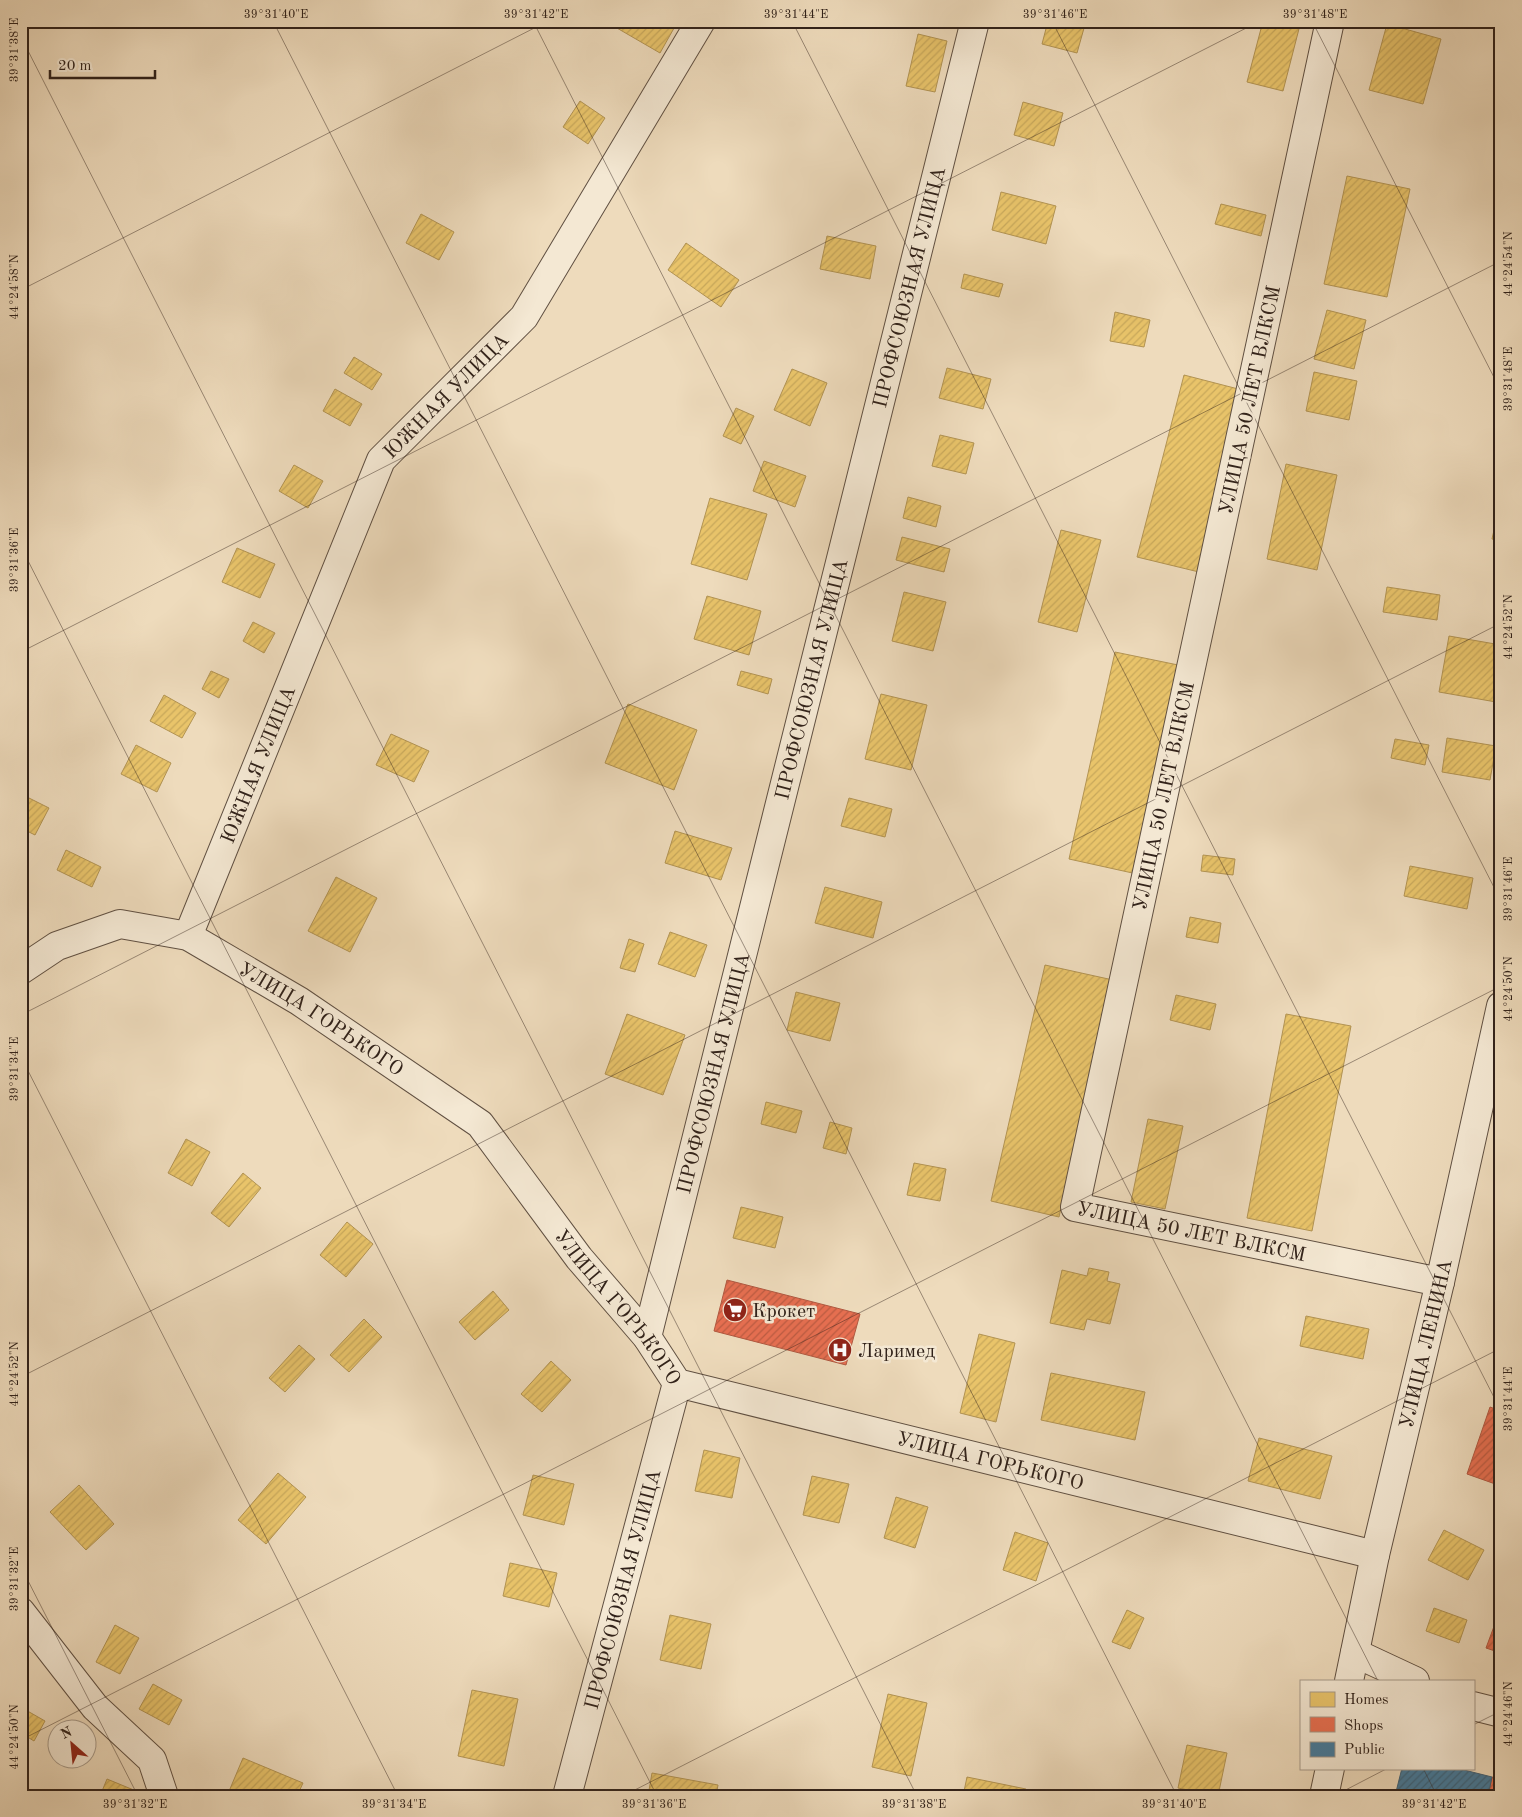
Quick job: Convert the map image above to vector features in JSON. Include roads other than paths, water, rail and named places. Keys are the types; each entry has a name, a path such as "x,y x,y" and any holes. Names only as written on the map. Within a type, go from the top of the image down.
{"street":[{"name":"ЮЖНАЯ УЛИЦА","path":"188,936 381,460 524,317 701,21"},
{"name":"ПРОФСОЮЗНАЯ УЛИЦА","path":"647,1337 975,21"},
{"name":"УЛИЦА 50 ЛЕТ ВЛКСМ","path":"1330,21 1075,1207 1440,1282"},
{"name":"УЛИЦА ГОРЬКОГО","path":"21,970 57,946 120,924 188,936 299,1001 480,1124 579,1258 647,1337 677,1383 1375,1555"},
{"name":"УЛИЦА ЛЕНИНА","path":"1349,1680 1375,1555 1440,1282 1501,1006"},
{"name":"ПРОФСОЮЗНАЯ УЛИЦА","path":"567,1796 677,1383"},
{"path":"21,1612 94,1707 152,1760 164,1796"},
{"path":"1355,1653 1413,1680"},
{"path":"1474,1706 1501,1713"},
{"path":"1324,1796 1330,1770"}],"place":[{"name":"Крокет","path":"735,1310"},
{"name":"Ларимед","path":"840,1350"}]}
